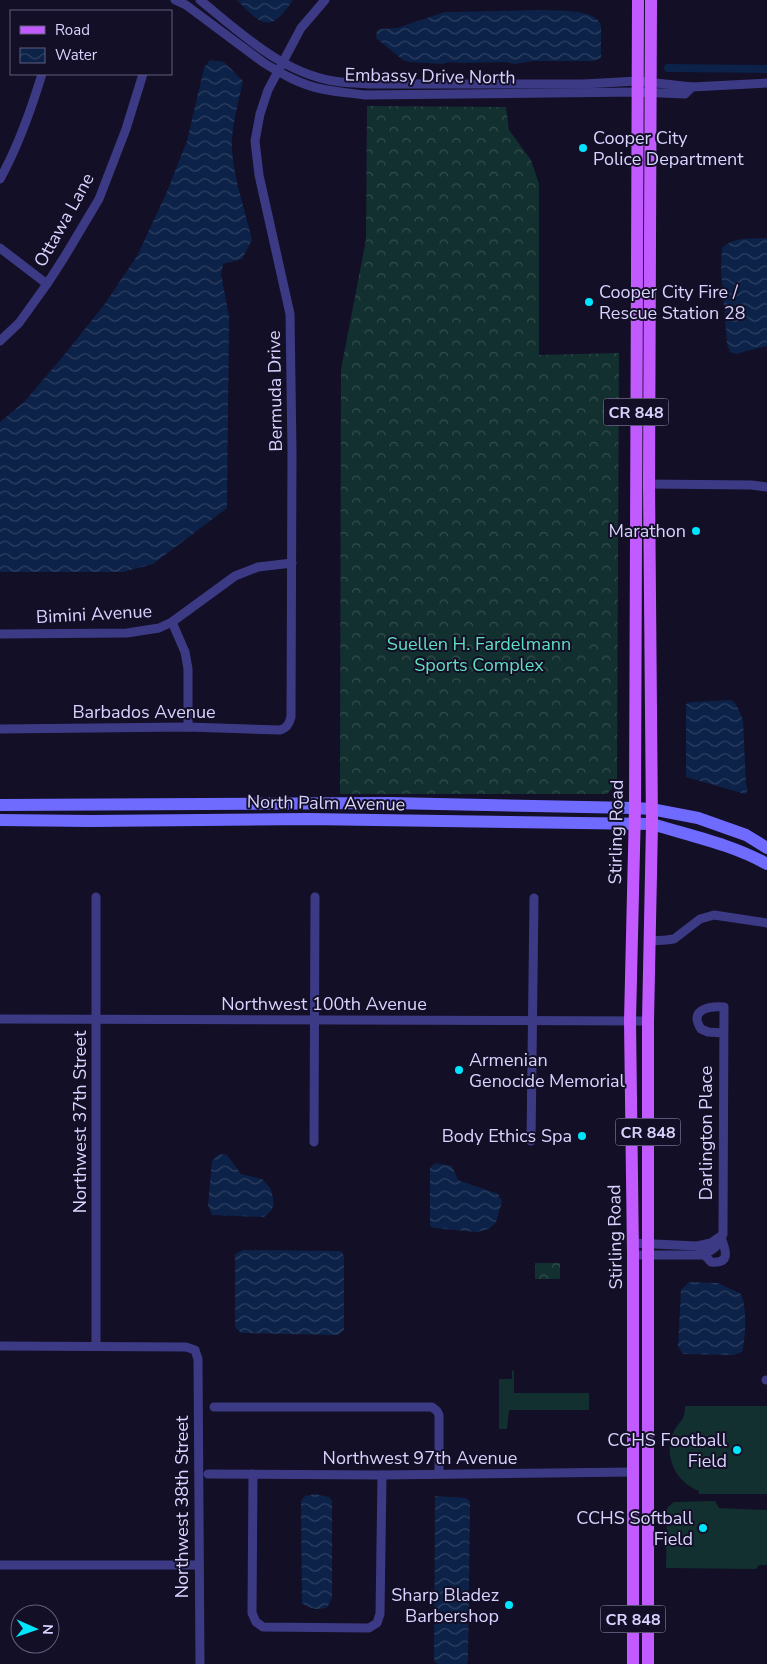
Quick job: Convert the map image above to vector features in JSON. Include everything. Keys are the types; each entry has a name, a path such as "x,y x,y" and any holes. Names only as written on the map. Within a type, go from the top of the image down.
{"main road":[{"name":"Stirling Road","path":"638,0 644,87 652,824 648,1021 648,1664"},
{"name":"Stirling Road","path":"633,1664 633,1249 630,1021 635,808 644,87 651,0"},
{"name":"North Palm Avenue","path":"0,805 444,804 635,808 651,809 698,818 746,835 767,848"},
{"path":"170,805 170,820"},
{"name":"North Palm Avenue","path":"0,820 308,819 652,824 748,853 767,864"},
{"path":"633,1382 648,1382"},
{"path":"633,1574 648,1574"}],"street":[{"name":"Embassy Drive North","path":"175,0 186,5 264,63 340,82 583,84 644,87 685,94 692,87 751,82 767,83"},
{"name":"Embassy Drive North","path":"200,0 281,67"},
{"name":"Bermuda Drive","path":"287,727 291,717 292,375 290,314 259,175 255,141 260,114 268,90 300,28 325,0"},
{"path":"0,179 13,155 31,111 42,75"},
{"name":"Ottawa Lane","path":"0,341 18,323 47,284 99,199 126,129 143,75"},
{"path":"0,248 47,284"},
{"path":"649,484 751,485 767,488"},
{"name":"Bimini Avenue","path":"0,634 127,633 159,628 172,622 235,576 258,567 292,563"},
{"path":"172,622 185,652 188,669 188,728"},
{"name":"Barbados Avenue","path":"0,729 188,728 280,730 287,727"},
{"name":"Northwest 37th Street","path":"96,897 96,1346"},
{"path":"314,1142 315,897"},
{"path":"531,1142 534,898"},
{"path":"650,940 674,938 700,919 714,915 767,923"},
{"name":"Northwest 100th Avenue","path":"0,1019 648,1021"},
{"name":"Darlington Place","path":"703,1255 711,1262 721,1261 727,1253 722,1236 723,1033"},
{"path":"633,1249 676,1245 697,1246 711,1243 722,1236"},
{"path":"648,1249 683,1255 703,1255 717,1247 722,1236"},
{"path":"676,1245 683,1255"},
{"path":"697,1246 703,1255"},
{"path":"0,1346 96,1346"},
{"name":"Northwest 38th Street","path":"96,1346 186,1347 195,1350 198,1359 200,1664"},
{"path":"214,1407 432,1407 439,1415 439,1474"},
{"name":"Northwest 97th Avenue","path":"208,1474 382,1475 633,1472"},
{"path":"253,1474 252,1613 256,1622 263,1627 369,1628 377,1623 380,1614 382,1475"},
{"path":"0,1565 198,1565"}],"green space":[{"name":"Suellen H. Fardelmann Sports Complex","path":"367,106 506,107 509,130 531,160 539,184 539,355 619,353 617,783 607,794 340,794 341,369 366,240"},
{"path":"535,1263 560,1263 560,1279 535,1279"},
{"path":"512,1370 514,1371 514,1393 589,1393 589,1410 509,1410 507,1429 499,1429 499,1379 512,1379"},
{"path":"685,1406 767,1406 767,1494 699,1494 699,1491 684,1482 678,1475 671,1460 670,1442 675,1429 683,1418"},
{"name":"CCHS Softball Field","path":"715,1501 719,1508 767,1510 767,1565 759,1565 756,1569 666,1568 667,1508 674,1502"}],"water":[{"path":"237,0 293,0 278,18 272,22 266,22 253,16"},
{"path":"540,10 584,13 598,20 601,26 601,58 594,61 534,61 515,64 506,62 450,62 442,64 410,62 403,60 376,38 379,29 397,28 445,12"},
{"path":"210,60 224,62 243,81 234,123 232,149 233,162 252,240 242,259 223,264 221,274 229,316 227,508 153,564 123,572 0,572 0,422 24,402 60,360 104,305 137,256 166,194 187,141 204,68"},
{"path":"767,238 767,346 736,354 730,352 727,344 721,270 722,248 737,240"},
{"path":"731,700 736,704 743,720 746,784 748,790 745,794 686,777 686,704 690,702"},
{"path":"219,1154 227,1155 241,1174 262,1179 271,1189 274,1204 271,1211 264,1217 212,1215 208,1205 212,1161"},
{"path":"435,1163 452,1166 458,1180 498,1194 502,1201 496,1222 489,1229 477,1232 430,1226 430,1168"},
{"path":"243,1250 341,1251 344,1256 344,1330 338,1335 241,1333 235,1327 235,1254"},
{"path":"689,1282 718,1283 741,1294 745,1323 742,1352 734,1355 683,1354 678,1347 681,1290"},
{"path":"315,1494 329,1497 332,1501 332,1597 328,1606 322,1609 311,1608 302,1603 301,1501 305,1496"},
{"path":"435,1496 466,1498 470,1502 468,1662 466,1664 437,1664 434,1660"}],"waterway":[{"path":"668,68 767,69"}],"place":[{"name":"Cooper City Police Department","path":"583,148"},
{"name":"Cooper City Fire / Rescue Station 28","path":"589,302"},
{"name":"Marathon","path":"696,531"},
{"name":"Armenian Genocide Memorial","path":"459,1070"},
{"name":"Body Ethics Spa","path":"582,1136"},
{"name":"CCHS Football Field","path":"737,1450"},
{"name":"CCHS Softball Field","path":"703,1528"},
{"name":"Sharp Bladez Barbershop","path":"509,1605"}]}
